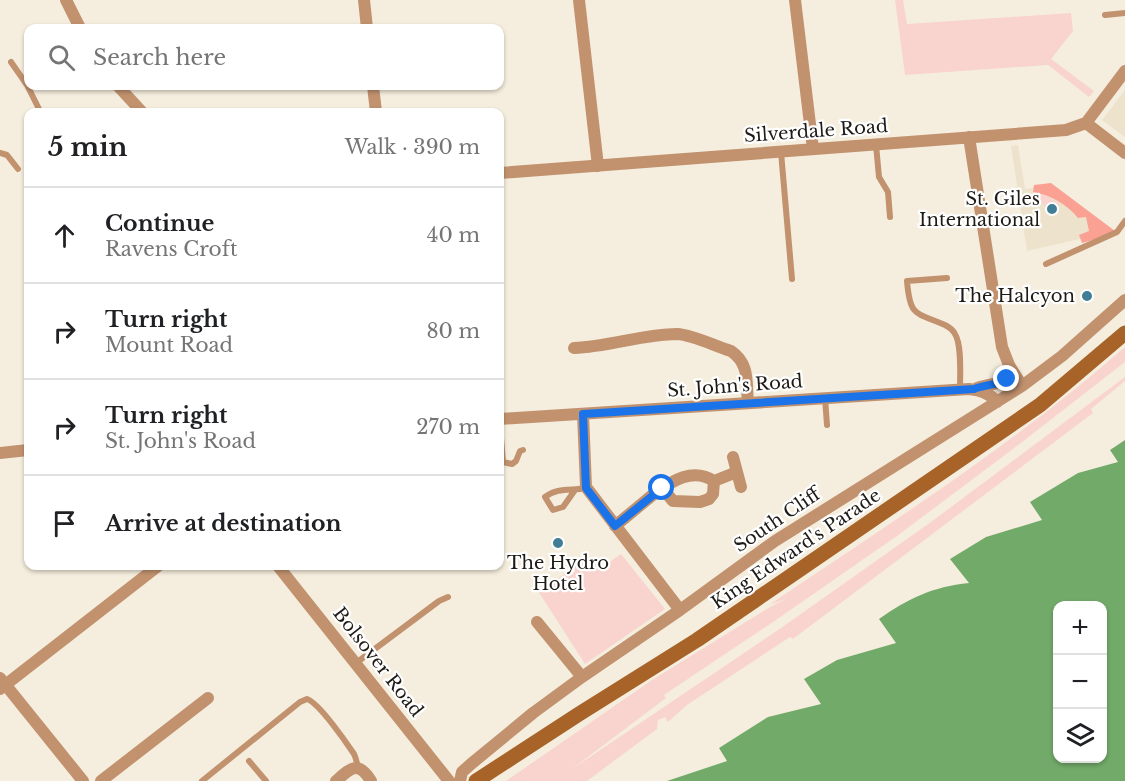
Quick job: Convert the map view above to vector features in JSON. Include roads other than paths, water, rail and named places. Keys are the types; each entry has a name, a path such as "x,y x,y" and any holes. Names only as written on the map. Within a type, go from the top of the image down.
{"main road":[{"name":"King Edward's Parade","path":"476,781 697,640 1040,405 1125,333"}],"street":[{"path":"66,0 79,24"},
{"path":"364,0 367,24"},
{"path":"579,0 598,166"},
{"path":"795,0 813,149"},
{"path":"1125,71 1086,123 1125,153"},
{"path":"123,90 138,108"},
{"path":"373,90 376,108"},
{"name":"Silverdale Road","path":"504,173 1066,130 1086,123"},
{"path":"969,137 1002,347 1009,365 1022,386"},
{"name":"South Cliff","path":"460,781 462,772 471,764 582,677 775,541 1022,386 1062,356 1125,300"},
{"path":"574,348 590,348 662,336 683,335 731,351 738,356 747,370 748,403"},
{"name":"St. John's Road","path":"974,389 1007,379 1009,365"},
{"name":"St. John's Road","path":"504,419 960,389 974,389 993,396 998,402"},
{"path":"583,414 581,489 615,526 680,610"},
{"path":"0,453 24,450"},
{"path":"733,457 741,487"},
{"path":"615,526 662,488 682,476 703,476 714,481 737,472"},
{"path":"662,488 673,501 706,501 712,494 714,481"},
{"path":"83,781 2,684 153,570"},
{"name":"Bolsover Road","path":"281,570 449,781"},
{"path":"537,622 582,677"},
{"path":"101,781 208,698"},
{"path":"336,781 348,770 358,768 371,781"}],"lane":[{"path":"1105,15 1125,14"},
{"path":"11,62 24,79"},
{"path":"31,90 39,108"},
{"path":"876,144 879,177 888,192 890,217"},
{"path":"782,151 792,279"},
{"path":"0,153 7,155 18,169"},
{"path":"1046,264 1117,232 1125,221"},
{"path":"947,278 907,281 908,297 916,313 954,332 958,342 960,389"},
{"path":"825,398 827,425"},
{"path":"504,462 512,464 523,450"},
{"path":"581,489 563,507 553,510 545,497 553,491 581,489"},
{"path":"356,663 448,597"},
{"path":"202,781 300,702 307,699 313,701 338,732 355,756 358,768"},
{"path":"249,760 266,781"}],"place":[{"name":"St. Giles International","path":"1052,209"},
{"name":"The Halcyon","path":"1087,296"},
{"name":"The Hydro Hotel","path":"558,543"}]}
